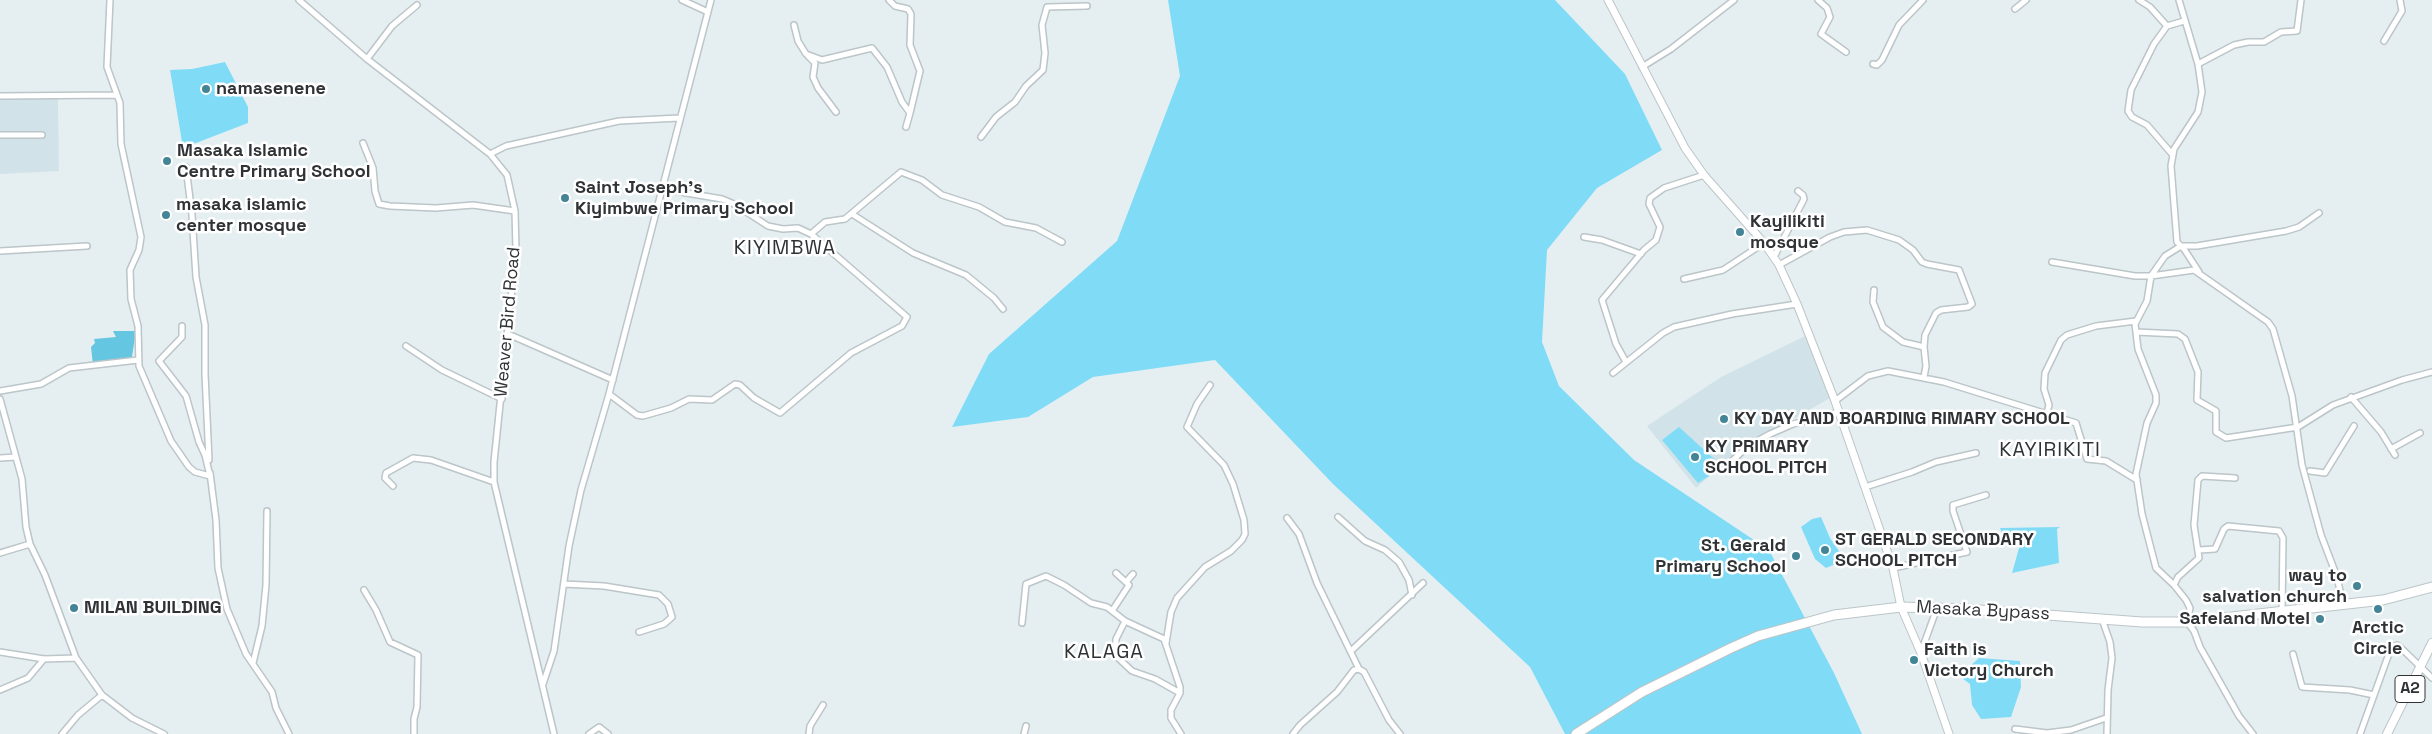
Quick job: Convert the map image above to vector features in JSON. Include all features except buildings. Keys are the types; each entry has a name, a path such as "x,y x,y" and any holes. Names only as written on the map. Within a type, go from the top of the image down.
{"highway":[{"name":"Masaka Bypass","path":"2417,592 2432,579"},
{"name":"Masaka Bypass","path":"1576,734 1642,692 1758,636 1834,615 1901,608 1937,608 2187,622 2383,600 2430,588"}],"main road":[{"path":"1608,0 1679,139 1704,175 1764,243 1779,265 1797,304 1835,402 1893,568 1901,608 1921,654 1949,734"},
{"name":"A2","path":"2387,734 2432,643"}],"street":[{"path":"110,0 107,67 121,108 121,144 141,237 139,250 130,270 131,299 138,326 138,360 171,441 189,467 195,472 210,476"},
{"name":"Weaver Bird Road","path":"299,0 367,59 490,154 507,175 515,211 516,250 494,462 494,482 554,734"},
{"path":"682,0 708,12"},
{"path":"543,684 554,651 569,546 581,490 613,380 663,189 679,118 711,0"},
{"path":"889,0 895,6 908,9 911,14 910,41 920,71 906,127"},
{"path":"981,137 996,117 1015,102 1026,86 1043,70 1045,52 1042,25 1046,7 1044,0"},
{"path":"1641,67 1671,49 1734,0"},
{"path":"1818,0 1827,8 1830,17 1821,34 1846,52"},
{"path":"1873,64 1877,65 1882,60 1900,25 1923,0"},
{"path":"2015,9 2026,0"},
{"path":"2139,0 2150,8 2167,26"},
{"path":"2179,0 2198,64 2202,85 2201,102 2198,112 2172,154 2171,166 2177,242 2200,272 2233,299 2263,318 2273,329 2292,396 2309,470 2321,535 2337,578 2343,604"},
{"path":"2198,64 2234,45 2248,42 2264,42 2279,33 2297,31 2301,0"},
{"path":"2384,41 2402,11 2400,0"},
{"path":"367,59 392,26 417,5"},
{"path":"1046,7 1087,6"},
{"path":"2172,154 2147,125 2132,117 2128,112 2131,90 2154,44 2167,26 2184,21"},
{"path":"794,25 798,41 806,54 815,63 813,77 818,88 836,112"},
{"path":"806,54 822,60 872,48 887,67 902,102 910,113"},
{"path":"0,96 75,97 116,95"},
{"path":"490,154 506,146 619,121 679,118"},
{"path":"0,135 42,135"},
{"path":"363,143 373,168 375,191 379,204 436,208 473,205 515,211"},
{"path":"186,167 192,214 196,276 205,325 205,382 210,476 216,520 220,582 239,641 272,692 276,708 289,734"},
{"path":"812,234 825,222 840,222 852,214 900,172 922,180 942,194 979,207 1005,222 1036,228 1062,242"},
{"path":"1626,362 1616,344 1602,300 1641,254 1653,243 1660,229 1649,204 1650,198 1664,188 1704,175"},
{"path":"609,394 637,414 643,416 671,408 689,399 712,400 735,384 740,385 754,398 780,413 851,353 902,326 907,317 812,234 798,228 783,229 768,226 734,204 722,199 663,189"},
{"path":"1774,257 1804,199 1803,194 1798,191"},
{"path":"852,214 913,253 966,275 1003,308"},
{"path":"2253,734 2239,716 2200,647 2194,631 2187,622 2190,608 2174,585 2156,568 2136,480 2147,423 2156,403 2154,386 2138,350 2136,321 2143,312 2147,301 2151,276 2165,256 2181,246 2197,246 2299,228 2318,214"},
{"path":"1779,265 1830,237 1844,232 1867,230 1899,240 1913,250 1922,262 1959,270 1972,304 1968,307 1938,311 1927,329 1924,347 1926,366 1924,377"},
{"path":"1584,237 1602,240 1641,254"},
{"path":"1684,279 1723,270 1764,243"},
{"path":"0,251 87,246"},
{"path":"2052,262 2114,273 2151,276 2189,270 2200,272"},
{"path":"1874,290 1873,302 1883,327 1903,342 1924,347"},
{"path":"1613,373 1663,333 1681,324 1797,304"},
{"path":"2047,414 2049,404 2044,389 2045,373 2061,340 2067,335 2096,326 2136,321"},
{"path":"182,326 182,337 159,361 186,396 210,476"},
{"path":"2136,332 2178,334 2185,339 2198,372 2197,400 2216,411 2216,432 2218,435 2229,438 2298,427 2328,407 2351,397 2432,372"},
{"path":"508,334 613,380"},
{"path":"406,346 442,370 502,399"},
{"path":"0,391 41,384 69,368 138,360"},
{"path":"1835,402 1868,376 1888,371 1924,377 2076,423 2088,459 2106,461 2136,480"},
{"path":"1181,734 1171,718 1171,710 1180,694 1180,687 1166,643 1171,612 1177,598 1205,568 1231,552 1245,534 1241,511 1224,465 1187,427 1196,404 1210,385"},
{"path":"2351,397 2381,432 2395,455"},
{"path":"0,399 16,457 30,544 45,576 76,658 102,695 121,711 153,732 164,734"},
{"path":"1732,461 1748,446 1770,434 1793,424 1838,412"},
{"path":"2309,470 2325,473 2354,426"},
{"path":"2391,449 2420,433"},
{"path":"1865,487 1936,462 1976,453"},
{"path":"0,458 16,457"},
{"path":"393,486 385,478 386,473 413,458 431,460 494,482"},
{"path":"2174,585 2178,576 2197,562 2199,550 2194,526 2198,480 2202,476 2235,478"},
{"path":"1893,568 1967,552 1953,511 1954,505 1986,495"},
{"path":"253,663 262,626 266,586 266,511"},
{"path":"1338,517 1365,541 1385,550 1399,562 1409,580 1412,595"},
{"path":"1287,518 1299,534 1317,584 1359,669 1364,672 1389,720 1400,734"},
{"path":"2199,550 2216,549 2224,529 2228,526 2279,531 2283,538 2282,612"},
{"path":"0,553 30,544"},
{"path":"1112,611 1115,603 1129,584 1116,573"},
{"path":"1126,582 1133,574"},
{"path":"1022,623 1026,584 1046,576 1064,584 1086,600 1112,611 1125,621 1159,636 1166,643"},
{"path":"1351,651 1423,583"},
{"path":"564,584 604,586 659,595 668,604 672,617 664,624 639,632"},
{"path":"364,590 376,610 390,642 418,655 417,708 414,718 414,734"},
{"path":"1921,654 1937,608"},
{"path":"2102,618 2110,642 2112,658 2106,718 2107,734"},
{"path":"1125,621 1116,640 1115,655 1132,671 1155,679 1180,694"},
{"path":"2360,734 2383,667 2394,646 2400,646 2432,678"},
{"path":"0,652 44,659 76,658"},
{"path":"2293,654 2302,686 2350,690 2374,695"},
{"path":"0,690 28,678 44,659"},
{"path":"1293,734 1298,727 1337,692 1354,670 1359,669"},
{"path":"62,734 78,715 102,695"},
{"path":"809,734 810,726 823,705"},
{"path":"2015,729 2047,733 2071,730 2106,718"},
{"path":"1024,734 1026,726"},
{"path":"590,734 600,727 608,734"}],"shaded area":[{"path":"1168,0 1555,0 1625,74 1662,150 1597,188 1547,250 1542,342 1559,386 1634,460 1769,550 1834,673 1862,734 1565,734 1530,667 1333,484 1215,360 1093,377 1028,417 952,427 989,354 1117,241 1180,76"},
{"name":"namasenene","path":"225,62 248,107 248,123 183,148 170,70 192,69"},
{"path":"0,99 58,99 59,171 0,174"},
{"path":"113,331 136,331 131,363 93,365 91,347 95,343 94,339 116,337"},
{"name":"KY DAY AND BOARDING RIMARY SCHOOL","path":"1805,336 1830,398 1740,450 1696,488 1647,426 1721,377"},
{"name":"KY PRIMARY SCHOOL PITCH","path":"1679,427 1723,467 1698,483 1662,440"},
{"name":"ST GERALD SECONDARY SCHOOL PITCH","path":"1821,517 1830,538 1845,560 1826,568 1815,559 1801,527 1812,519"},
{"path":"2060,527 2057,529 2059,563 2012,573 2021,541 2006,542 2000,528"},
{"path":"1979,658 2020,661 2021,687 2011,717 1981,719 1972,705 1970,684 1959,676"}],"place":[{"name":"namasenene","path":"206,89"},
{"name":"Masaka Islamic Centre Primary School","path":"167,161"},
{"name":"Saint Joseph's Kiyimbwe Primary School","path":"565,198"},
{"name":"masaka islamic center mosque","path":"166,215"},
{"name":"Kayilikiti mosque","path":"1740,232"},
{"name":"KY DAY AND BOARDING RIMARY SCHOOL","path":"1724,419"},
{"name":"KY PRIMARY SCHOOL PITCH","path":"1695,457"},
{"name":"ST GERALD SECONDARY SCHOOL PITCH","path":"1825,550"},
{"name":"St. Gerald Primary School","path":"1796,556"},
{"name":"way to salvation church","path":"2357,586"},
{"name":"MILAN BUILDING","path":"74,608"},
{"name":"Arctic Circle","path":"2378,609"},
{"name":"Safeland Motel","path":"2320,619"},
{"name":"Faith is Victory Church","path":"1914,660"}],"district":[{"name":"KIYIMBWA","path":"785,249"},
{"name":"KAYIRIKITI","path":"2050,451"},
{"name":"KALAGA","path":"1104,653"}]}
